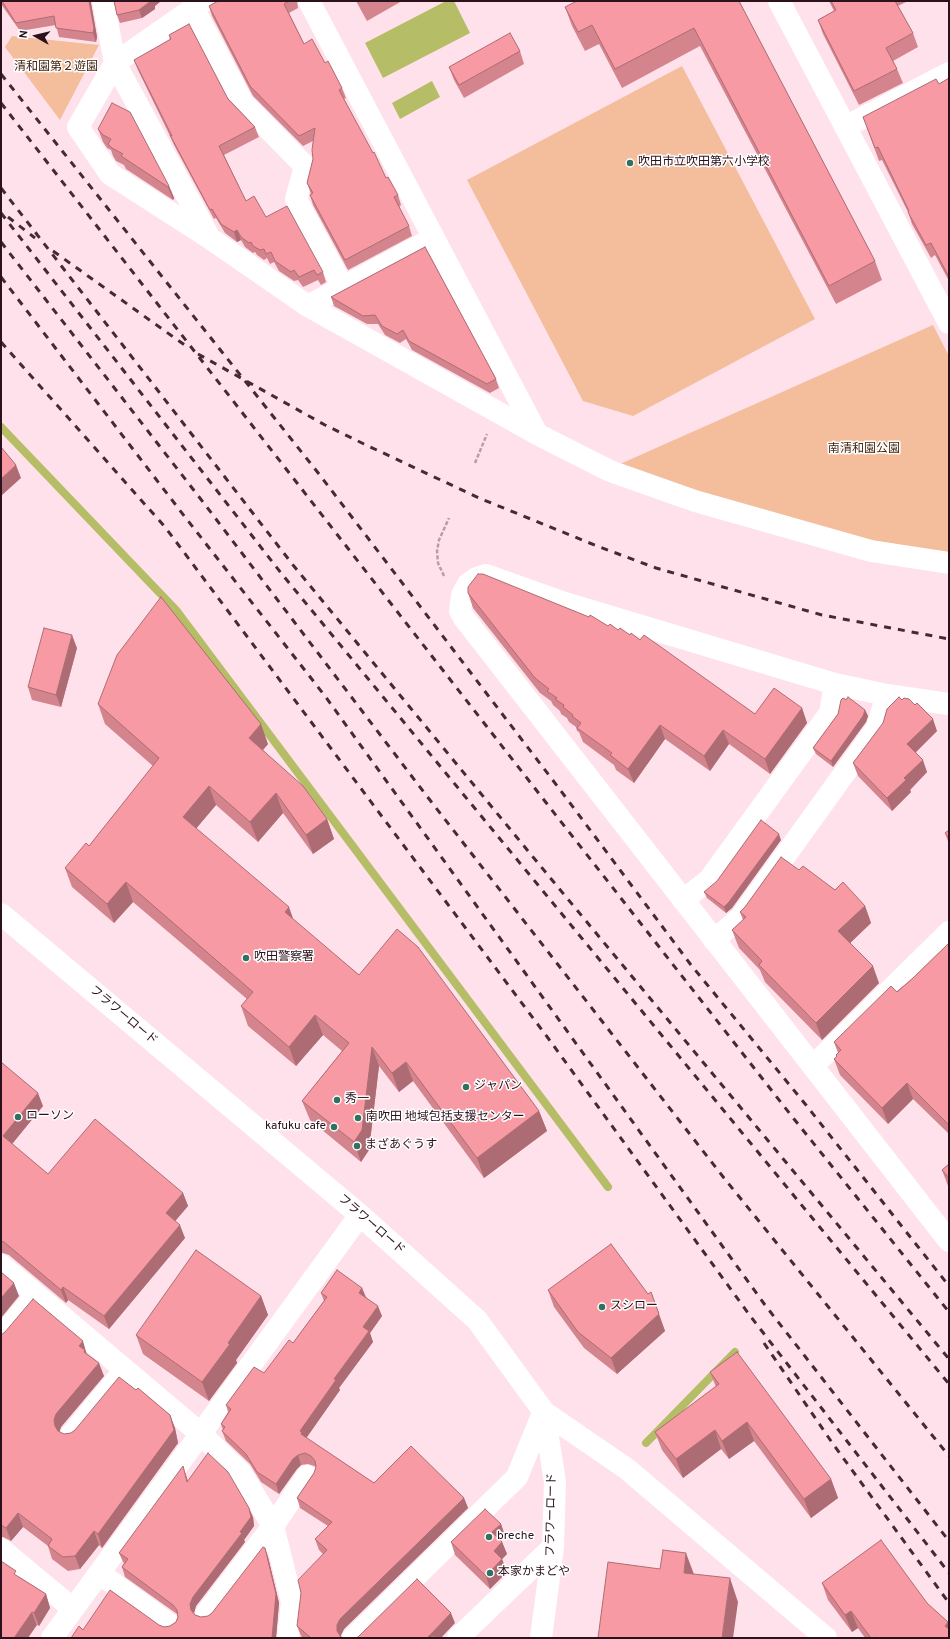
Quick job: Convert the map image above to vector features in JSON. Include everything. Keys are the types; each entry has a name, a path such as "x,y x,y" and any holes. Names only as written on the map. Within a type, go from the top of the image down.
{"street":[{"path":"103,1 115,63 208,236"},
{"path":"309,1 537,434"},
{"path":"779,1 844,127 949,323"},
{"path":"343,287 296,199 305,166 243,103 199,5 115,63 78,127 110,174 208,236 308,306 537,434 610,471 695,501 871,551 949,564"},
{"path":"844,127 949,73"},
{"path":"308,306 434,238"},
{"path":"949,704 887,695 835,684 565,604 486,575 477,578 468,584 462,595 460,611 464,618 949,1241"},
{"path":"683,900 709,880 830,712 835,684"},
{"path":"714,940 740,917 877,728 887,695"},
{"name":"フラワーロード","path":"1,914 360,1215 477,1320 544,1412 555,1482 553,1547 541,1638"},
{"path":"812,1066 949,932"},
{"path":"52,1638 72,1608 201,1434 360,1215"},
{"path":"1,1265 201,1434 241,1473 273,1526 292,1602 288,1638"},
{"path":"1,1337 36,1295"},
{"path":"71,1435 125,1370"},
{"path":"353,1638 517,1477 544,1412 626,1469 826,1638"},
{"path":"206,1614 273,1526 307,1476"},
{"path":"458,1638 553,1547"},
{"path":"2,1551 72,1608"},
{"path":"99,1573 169,1624"}],"path":[{"path":"475,463 497,412"},
{"path":"449,518 439,540 437,551 438,563 444,575 462,595"}],"green space":[{"name":"清和園第２遊園","path":"12,36 99,45 60,120 5,47"},
{"path":"682,66 815,319 633,416 583,401 467,180"},
{"name":"南清和園公園","path":"933,325 949,356 949,553 871,540 713,499 620,464"}],"shaded area":[{"path":"446,1 454,1 470,33 383,78 365,43"},
{"path":"432,81 440,97 400,119 392,103"}],"building":[{"path":"2,1 89,1 94,28 93,33 56,28 54,16 16,23"},
{"path":"114,1 151,1 139,10 117,15"},
{"path":"218,1 289,1 284,4 304,44 312,39 325,63 328,61 342,88 339,90 373,153 374,152 386,178 388,177 398,195 394,197 409,226 345,260 310,195 313,193 307,183 313,159 312,150 315,128 299,136 250,86 209,6"},
{"path":"577,1 739,1 875,261 829,286 694,28 615,69 592,25 578,32 565,7"},
{"path":"831,1 895,1 913,33 886,48 897,69 854,91 818,20 836,10"},
{"path":"189,24 228,99 255,127 219,146 246,201 254,196 266,217 287,206 323,272 317,275 314,270 299,277 294,270 291,272 275,261 271,252 266,254 264,249 260,250 253,246 251,242 249,243 241,237 237,230 234,232 221,224 212,209 210,210 170,135 172,136 134,60 171,39 169,35"},
{"path":"510,33 520,51 459,85 449,67"},
{"path":"949,78 949,277 931,243 926,245 908,212 909,211 878,147 875,148 863,117 936,79 939,84"},
{"path":"112,103 130,112 169,186 168,187 121,156 123,154 108,144 111,139 103,135 98,129"},
{"path":"425,247 496,379 487,384 409,341 403,330 397,334 382,326 375,315 363,316 331,297"},
{"path":"1,447 16,465 1,479"},
{"path":"478,574 483,574 589,617 590,615 608,626 610,624 618,630 620,628 630,635 631,633 640,640 644,635 755,714 774,688 802,708 765,759 723,730 704,756 660,725 628,769 610,755 612,753 577,728 581,723 563,707 564,705 555,699 557,698 547,691 549,689 535,678 468,593 468,587"},
{"path":"161,597 261,724 249,738 303,786 327,819 306,835 276,793 250,822 209,786 183,817 289,907 285,912 359,975 397,929 418,947 539,1111 477,1158 406,1062 392,1073 372,1047 362,1130 354,1142 302,1101 349,1043 315,1015 289,1047 241,1006 253,992 126,882 107,904 65,868 86,843 89,846 159,758 98,704 117,655"},
{"path":"44,628 72,635 56,695 28,687"},
{"path":"848,697 865,710 863,716 831,761 813,748 838,714 841,700 843,698 846,700"},
{"path":"899,697 902,700 904,698 909,699 915,705 917,703 933,719 907,744 923,760 904,778 906,780 887,798 853,763 883,723 887,709"},
{"path":"761,820 779,834 724,907 704,892 717,881"},
{"path":"949,830 949,838 945,833"},
{"path":"781,857 799,870 803,866 835,890 843,882 865,906 838,931 873,966 816,1023 759,965 762,961 732,930 746,917 740,912"},
{"path":"949,943 949,1125 907,1083 882,1108 834,1059 841,1050 834,1042 891,986 897,992"},
{"path":"1,1062 38,1093 3,1136 48,1174 95,1119 183,1193 166,1213 180,1225 104,1316 63,1287 61,1290 1,1241"},
{"path":"949,1164 949,1178 942,1170"},
{"path":"611,1244 648,1294 651,1292 659,1314 611,1358 578,1332 548,1290"},
{"path":"196,1250 261,1296 228,1343 230,1344 202,1382 136,1335"},
{"path":"337,1270 362,1288 359,1293 378,1306 363,1327 369,1331 334,1379 336,1380 300,1431 302,1432 301,1434 374,1483 411,1446 464,1498 340,1619 337,1625 337,1631 343,1638 311,1638 297,1626 301,1593 298,1580 327,1550 315,1539 332,1522 297,1498 314,1473 316,1467 315,1461 311,1456 305,1453 298,1455 293,1459 276,1484 257,1472 246,1454 222,1431 225,1427 221,1424 231,1409 226,1405 254,1367 264,1373 289,1340 293,1343 327,1297 321,1293"},
{"path":"1,1272 14,1283 1,1298"},
{"path":"33,1299 83,1341 79,1346 85,1350 84,1352 99,1363 56,1414 54,1420 58,1431 64,1434 71,1433 75,1430 119,1377 136,1390 138,1388 170,1415 174,1430 98,1534 94,1531 75,1556 63,1557 48,1546 52,1539 18,1513 6,1528 1,1525 1,1335"},
{"path":"737,1352 831,1479 804,1499 747,1422 722,1441 715,1430 676,1459 655,1432 719,1384 710,1372"},
{"path":"208,1453 228,1472 249,1508 251,1517 240,1532 242,1533 193,1597 190,1604 191,1610 195,1615 201,1617 208,1616 212,1613 263,1547 265,1548 276,1594 272,1638 71,1638 79,1626 83,1630 110,1590 159,1625 164,1627 170,1626 176,1622 178,1617 177,1610 173,1605 122,1567 128,1559 119,1553 183,1466 187,1482"},
{"path":"485,1509 501,1524 492,1532 502,1542 494,1551 502,1559 486,1576 451,1542"},
{"path":"881,1540 927,1603 948,1622 945,1626 949,1629 949,1638 871,1638 851,1611 845,1615 822,1583"},
{"path":"663,1550 686,1553 684,1573 730,1578 722,1638 598,1638 608,1562 660,1569"},
{"path":"1,1561 16,1571 14,1574 46,1594 34,1613 32,1612 14,1638 1,1638"},
{"path":"417,1579 451,1613 427,1638 356,1638 358,1637"},
{"path":"432,1636 447,1638 432,1638"}],"waterway":[{"path":"1,427 176,610 608,1187"},
{"path":"646,1443 735,1352"}],"railway":[{"path":"1,74 319,474 558,787 691,965 806,1105 949,1286"},
{"path":"1,103 794,1119 949,1312"},
{"path":"1,188 293,565 949,1359"},
{"path":"1,213 281,573 949,1384"},
{"path":"8,217 35,238"},
{"path":"1,242 203,502 426,795 724,1178 949,1456"},
{"path":"53,251 186,346"},
{"path":"1,277 185,517 325,696 765,1305 949,1541"},
{"path":"1,342 165,527 548,1038 751,1317 949,1573"},
{"path":"198,354 325,425 364,444 479,498 597,546 656,568 822,615 949,639"},
{"path":"764,1343 833,1444 949,1603"}],"place":[{"name":"吹田市立吹田第六小学校","path":"630,163"},
{"name":"吹田警察署","path":"246,958"},
{"name":"ジャパン","path":"466,1087"},
{"name":"秀一","path":"337,1100"},
{"name":"ローソン","path":"18,1117"},
{"name":"南吹田 地域包括支援センター","path":"358,1118"},
{"name":"kafuku cafe","path":"334,1127"},
{"name":"まざあぐうす","path":"357,1146"},
{"name":"スシロー","path":"602,1307"},
{"name":"breche","path":"489,1537"},
{"name":"本家かまどや","path":"490,1573"}]}
